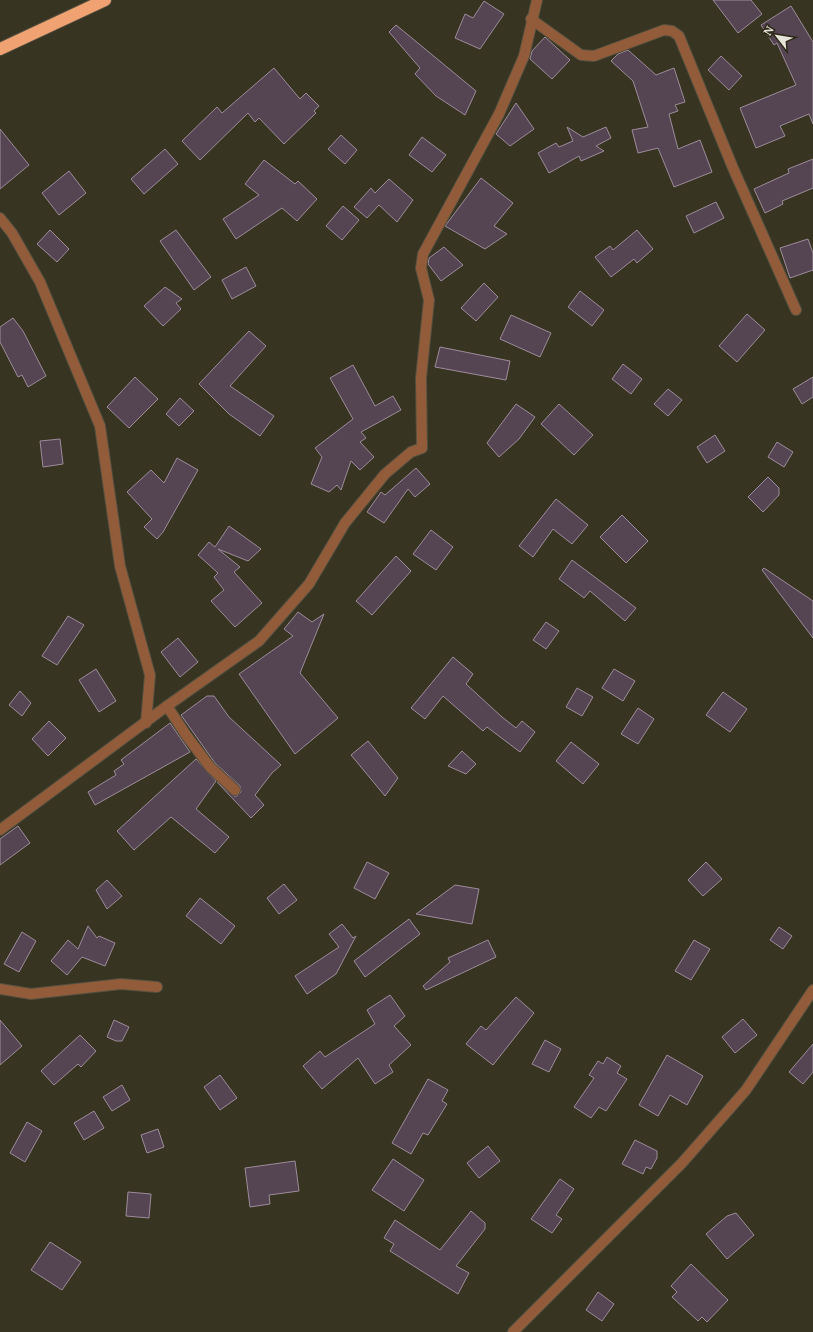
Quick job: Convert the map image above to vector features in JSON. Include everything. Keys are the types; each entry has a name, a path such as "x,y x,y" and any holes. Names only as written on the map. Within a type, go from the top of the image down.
{"highway":[{"path":"0,50 105,0"}],"street":[{"path":"0,830 167,706 259,641 309,584 345,523 385,474 411,452 422,448 421,378 429,300 421,268 423,254 499,114 524,56 537,0"},
{"path":"532,19 581,55 594,56 664,30 672,31 679,36 733,168 796,310"},
{"path":"0,218 12,233 40,282 100,426 120,566 150,675 146,723"},
{"path":"167,706 210,767 235,790"},
{"path":"0,989 31,994 121,984 157,987"},
{"path":"513,1332 682,1163 746,1090 813,990"}],"building":[{"path":"713,0 751,0 762,14 738,33"},
{"path":"484,1 504,14 480,49 455,38 465,14 473,18"},
{"path":"791,6 813,42 813,124 809,114 780,126 785,136 756,148 740,108 796,85 777,43 774,45 761,25"},
{"path":"396,25 476,91 465,115 436,96 415,74 420,68 389,32"},
{"path":"545,37 570,60 552,79 530,59 532,51"},
{"path":"628,50 656,75 674,68 685,102 675,105 678,111 669,114 678,149 700,140 712,172 674,187 658,148 638,153 632,130 648,127 633,81 611,61 618,54"},
{"path":"721,56 742,76 729,90 708,70"},
{"path":"274,68 300,99 306,93 319,106 314,111 316,113 284,144 259,118 255,122 248,113 200,160 182,141 217,107 222,113"},
{"path":"516,103 534,129 510,146 496,134"},
{"path":"567,127 583,137 606,127 611,138 596,146 604,151 581,161 579,156 549,173 538,153 556,143 559,147 573,141"},
{"path":"0,129 29,165 0,189"},
{"path":"341,135 357,150 345,164 328,149"},
{"path":"422,137 446,155 432,172 409,155"},
{"path":"165,149 178,164 144,194 131,179"},
{"path":"813,159 813,188 782,201 783,204 765,213 754,189 789,173 788,169"},
{"path":"264,160 295,184 298,181 317,199 297,221 282,208 236,239 223,219 259,195 245,184"},
{"path":"69,171 86,193 59,215 42,193"},
{"path":"481,178 513,203 494,226 507,234 485,249 445,226"},
{"path":"389,179 413,200 397,222 379,205 367,218 354,207 371,188 375,193"},
{"path":"716,202 724,218 694,233 686,216"},
{"path":"343,206 359,220 342,240 326,226"},
{"path":"50,230 69,249 57,262 37,244"},
{"path":"176,230 211,277 194,290 160,241"},
{"path":"637,230 653,249 637,263 634,259 611,277 595,257 610,246 613,250"},
{"path":"808,239 813,253 813,270 790,278 780,248"},
{"path":"444,247 463,265 441,281 428,264 429,258"},
{"path":"246,267 256,286 232,299 222,280"},
{"path":"484,283 498,297 476,321 461,308"},
{"path":"165,287 182,299 176,303 181,309 163,326 144,306"},
{"path":"580,291 604,310 592,326 568,307"},
{"path":"747,314 765,330 737,362 719,346"},
{"path":"511,315 551,333 540,357 500,339"},
{"path":"13,318 23,331 46,376 28,387 22,375 18,377 0,342 0,327"},
{"path":"249,331 266,346 230,386 274,416 260,436 229,414 199,384"},
{"path":"440,347 510,361 506,380 435,367"},
{"path":"623,364 642,379 631,394 612,379"},
{"path":"353,365 375,406 393,396 401,410 361,432 366,438 360,442 374,457 360,470 351,461 341,490 337,485 329,492 311,484 322,457 315,448 353,419 330,378"},
{"path":"135,377 158,399 129,428 107,407"},
{"path":"813,377 813,397 802,404 793,389"},
{"path":"668,389 682,400 668,416 654,404"},
{"path":"180,398 194,411 179,426 166,414"},
{"path":"516,404 535,417 519,439 499,457 487,443"},
{"path":"559,404 593,435 574,455 541,424"},
{"path":"715,435 725,451 707,463 697,447"},
{"path":"60,439 63,464 43,467 40,441"},
{"path":"777,442 793,452 784,467 768,457"},
{"path":"177,458 198,470 163,532 157,539 144,527 152,519 127,492 151,470 164,483"},
{"path":"416,468 430,484 415,497 408,489 384,523 367,512 381,492 385,495"},
{"path":"768,477 779,488 779,495 763,512 748,497"},
{"path":"556,499 588,525 572,544 553,529 533,557 519,546"},
{"path":"622,515 648,541 626,563 600,537"},
{"path":"229,526 261,549 248,561 218,549 240,567 234,572 262,603 235,627 211,601 224,590 214,577 218,573 198,555 209,542 215,547"},
{"path":"431,530 453,547 436,570 413,554"},
{"path":"396,556 411,571 372,615 356,601"},
{"path":"572,560 636,608 625,621 590,591 584,598 559,579"},
{"path":"764,568 813,601 813,638 762,570"},
{"path":"298,612 312,622 324,614 300,673 338,718 295,754 239,674 293,636 284,629"},
{"path":"68,616 84,625 57,665 42,656"},
{"path":"546,622 559,631 546,649 533,640"},
{"path":"178,638 198,662 180,677 161,652"},
{"path":"453,657 473,674 466,684 502,717 516,728 522,721 535,732 520,752 487,727 483,731 443,696 425,719 411,708"},
{"path":"96,669 116,701 99,712 79,680"},
{"path":"614,669 635,681 623,701 602,688"},
{"path":"577,688 593,697 582,716 566,707"},
{"path":"20,691 31,703 22,716 9,705"},
{"path":"723,692 747,709 730,732 706,715"},
{"path":"207,696 214,696 229,717 281,765 272,773 255,795 264,805 251,818 217,782 234,796 237,796 241,792 240,786 215,763 181,715"},
{"path":"638,708 654,719 638,744 621,734"},
{"path":"49,721 66,738 48,756 32,739"},
{"path":"170,723 190,752 95,805 88,792 116,775 114,771 124,764 121,760"},
{"path":"368,741 398,778 385,796 351,755"},
{"path":"571,742 599,764 583,784 556,761"},
{"path":"462,751 476,764 466,774 448,766"},
{"path":"196,759 216,781 196,809 229,837 215,853 171,817 134,850 117,831"},
{"path":"18,826 30,843 0,865 0,839"},
{"path":"367,862 389,873 375,899 354,888"},
{"path":"706,862 722,879 703,896 688,880"},
{"path":"107,880 122,896 107,909 96,890"},
{"path":"284,884 297,900 279,914 267,898"},
{"path":"455,885 479,889 472,924 416,914"},
{"path":"200,898 235,926 221,944 186,916"},
{"path":"409,919 420,934 365,977 354,961"},
{"path":"342,924 353,938 356,936 336,974 307,994 295,976 339,947 329,934"},
{"path":"88,926 97,938 99,936 115,943 105,966 82,957 67,975 51,961 68,940 78,949"},
{"path":"779,927 792,936 783,949 770,940"},
{"path":"22,932 36,941 19,972 4,964"},
{"path":"488,940 496,957 426,990 423,986 450,962 448,958"},
{"path":"694,940 710,949 691,980 675,971"},
{"path":"390,995 405,1016 394,1026 411,1045 389,1065 393,1072 375,1084 358,1058 322,1089 303,1066 320,1051 325,1057 375,1024 367,1010"},
{"path":"516,997 534,1013 493,1065 466,1044 481,1026 486,1030"},
{"path":"743,1019 757,1035 735,1053 722,1037"},
{"path":"0,1020 22,1046 0,1065"},
{"path":"114,1020 129,1027 122,1041 116,1041 107,1037"},
{"path":"80,1035 96,1051 81,1067 78,1064 54,1085 41,1071"},
{"path":"545,1040 561,1049 549,1072 532,1064"},
{"path":"813,1044 813,1072 803,1084 789,1072"},
{"path":"667,1055 703,1076 687,1105 670,1095 658,1116 639,1105"},
{"path":"607,1057 621,1066 617,1073 627,1079 606,1111 599,1107 591,1118 574,1107 594,1078 589,1075 598,1061 603,1064"},
{"path":"220,1075 237,1098 220,1110 204,1087"},
{"path":"428,1079 448,1090 442,1101 447,1104 428,1135 423,1133 411,1154 392,1143"},
{"path":"122,1085 130,1100 112,1111 103,1097"},
{"path":"94,1111 104,1128 84,1140 74,1123"},
{"path":"27,1122 42,1131 25,1162 10,1153"},
{"path":"158,1129 164,1147 147,1153 141,1135"},
{"path":"635,1140 657,1151 657,1158 651,1169 646,1167 643,1174 622,1164"},
{"path":"488,1146 500,1161 479,1178 467,1163"},
{"path":"393,1159 424,1180 404,1211 372,1190"},
{"path":"295,1161 299,1191 269,1195 270,1204 250,1207 245,1168"},
{"path":"560,1179 574,1189 556,1215 562,1219 552,1233 531,1219"},
{"path":"128,1192 151,1194 149,1218 126,1216"},
{"path":"471,1211 485,1223 485,1229 456,1266 469,1273 458,1294 390,1251 394,1244 384,1238 395,1220 440,1250"},
{"path":"736,1213 754,1235 727,1259 706,1234 727,1216"},
{"path":"50,1242 81,1262 62,1290 31,1270"},
{"path":"691,1264 728,1300 707,1322 702,1317 698,1321 672,1297 677,1292 671,1286"},
{"path":"598,1292 614,1304 602,1321 586,1310"}]}
